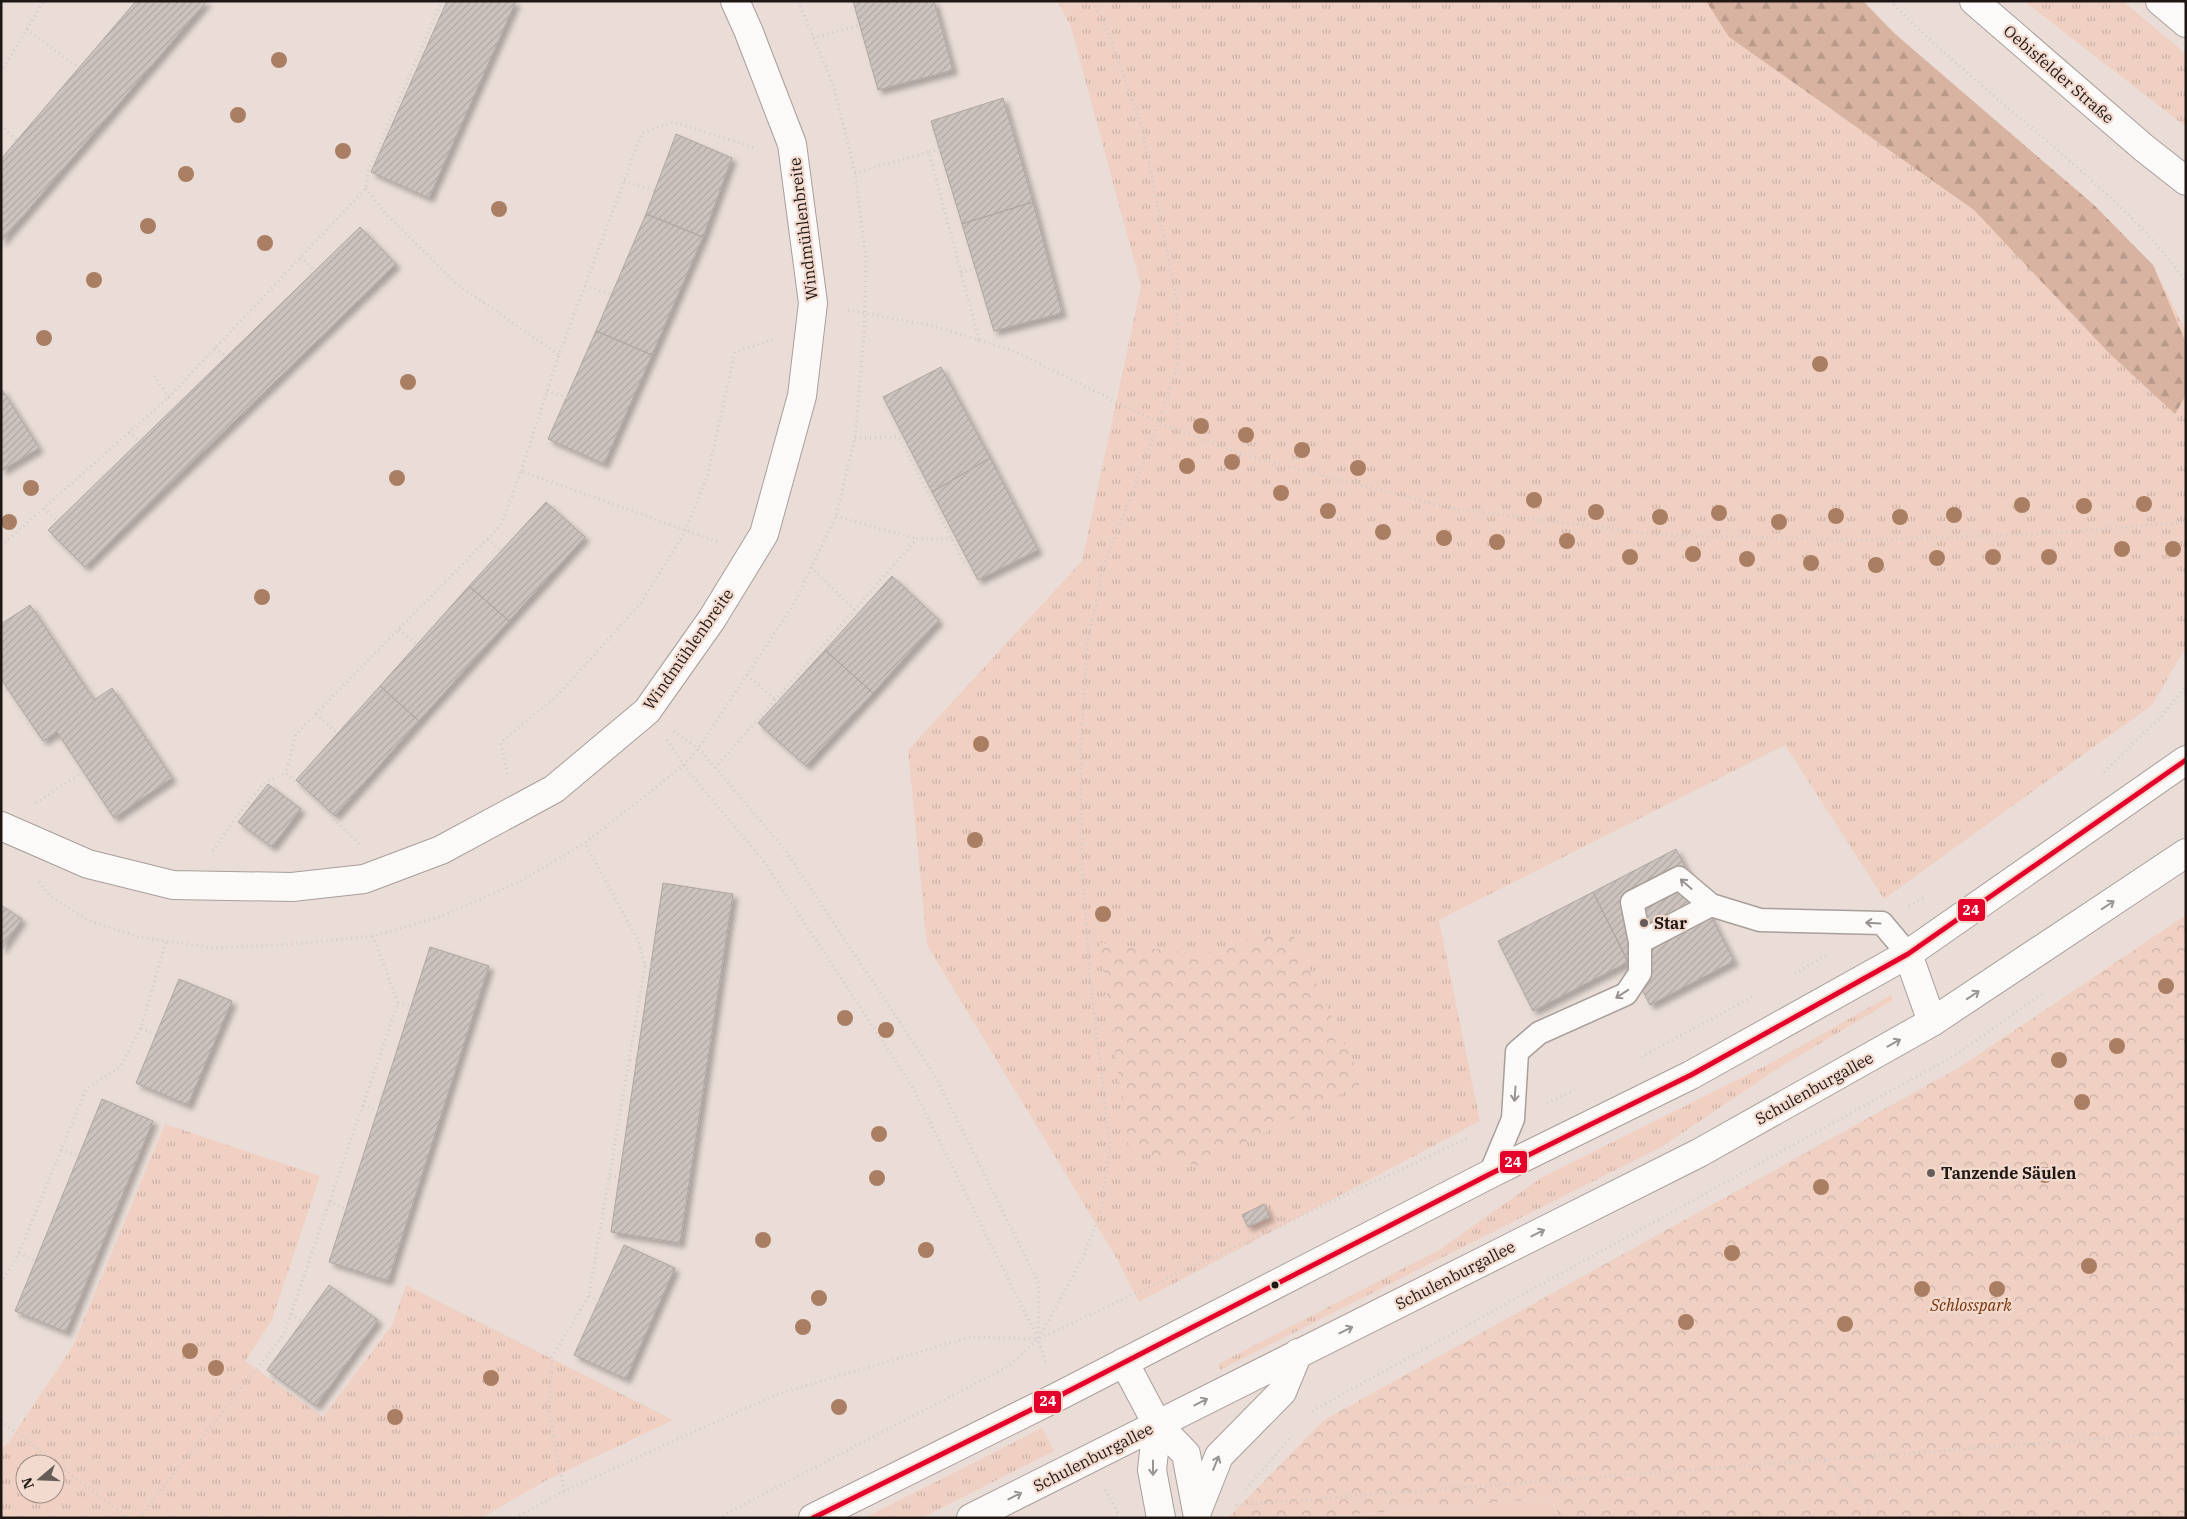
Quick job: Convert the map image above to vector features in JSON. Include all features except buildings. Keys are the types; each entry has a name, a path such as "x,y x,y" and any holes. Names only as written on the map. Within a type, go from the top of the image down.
{"street":[{"name":"Windmühlenbreite","path":"1,826 88,864 174,885 292,887 364,879 441,850 554,789 647,710 712,619 764,534 802,396 813,303 792,144 735,1"},
{"name":"Oebisfelder Straße","path":"1974,1 2144,148"},
{"path":"2160,1 2186,23"},
{"path":"2144,148 2186,181"},
{"path":"2144,148 2186,197"},
{"path":"813,1518 1124,1362 1490,1174 1691,1076 1908,954 2186,760"},
{"name":"Schulenburgallee","path":"972,1518 1699,1153 1932,1022 2186,853"},
{"path":"1908,954 1932,1022"},
{"path":"1197,1513 1219,1456 1282,1392 1298,1353"},
{"path":"1124,1362 1157,1424 1186,1454 1197,1513"},
{"path":"1157,1424 1152,1470 1161,1518"}],"lane":[{"path":"1490,1174 1513,1119 1517,1052 1539,1033 1626,994 1640,973 1640,942 1632,902 1679,878 1711,906 1760,920 1882,922 1908,954"},
{"path":"1640,942 1711,906"}],"path":[{"path":"1,72 44,1"},
{"path":"1,546 169,397 366,188 369,169 442,1"},
{"path":"34,876 50,896 89,921 138,937 214,948 294,944 374,936 442,916 519,882 585,843 684,765 698,749 795,602 836,516 855,438 866,259 854,173 833,84 798,1"},
{"path":"1038,1339 1083,1257 1101,1210 1110,1146 1090,978 1082,862 1081,746 1087,646 1104,565 1159,423 1178,362 1177,301 1142,127 1106,27 1093,1"},
{"path":"1890,1 1921,32 2099,186 2169,258 2186,282"},
{"path":"436,16 440,18"},
{"path":"813,38 860,25"},
{"path":"27,28 79,68"},
{"path":"286,774 296,734 501,525 559,355 642,133 672,122 759,149 756,140"},
{"path":"1,125 17,141"},
{"path":"854,173 940,149"},
{"path":"929,152 979,340"},
{"path":"624,181 655,191"},
{"path":"366,188 386,214 457,284 559,355"},
{"path":"301,257 315,271"},
{"path":"961,273 975,268"},
{"path":"585,286 612,294"},
{"path":"813,303 933,326 1014,351 1159,423 1245,454 1449,508 1660,535 1870,540 2055,533 2186,522"},
{"path":"508,779 501,742 558,695 640,604 685,532 708,474 735,352 777,338"},
{"path":"215,348 227,357"},
{"path":"154,376 169,397"},
{"path":"547,391 567,397"},
{"path":"129,432 140,441"},
{"path":"855,438 899,438 953,538 964,563"},
{"path":"903,446 907,444"},
{"path":"520,472 685,532 752,553"},
{"path":"44,508 58,522"},
{"path":"836,516 917,539 953,538"},
{"path":"488,539 501,551"},
{"path":"715,768 856,612 917,539"},
{"path":"811,567 856,612"},
{"path":"399,630 417,645"},
{"path":"747,675 777,701"},
{"path":"2100,775 2161,717 2186,686"},
{"path":"1,692 8,690"},
{"path":"647,710 684,765 765,863 912,1086 1038,1339"},
{"path":"647,710 698,749 786,850 933,1072 1039,1284 1038,1339"},
{"path":"316,714 338,734"},
{"path":"29,808 83,772"},
{"path":"286,774 361,846"},
{"path":"211,854 236,817 265,782 286,774"},
{"path":"564,1491 549,1413 552,1357 589,1296 645,966 639,942 585,843"},
{"path":"1882,922 1929,894"},
{"path":"139,1518 284,1334 398,1003 374,936"},
{"path":"1,1283 19,1253 86,1089 120,1067 142,1028 166,941"},
{"path":"1789,977 1831,952"},
{"path":"645,966 651,967"},
{"path":"1635,1061 1755,996"},
{"path":"398,1003 411,1006"},
{"path":"142,1028 156,1035"},
{"path":"630,1060 636,1060"},
{"path":"718,1518 1009,1366 1038,1339 1450,1145 1513,1119 1583,1086"},
{"path":"363,1106 378,1110"},
{"path":"61,1150 79,1156"},
{"path":"610,1176 618,1177"},
{"path":"329,1202 346,1209"},
{"path":"19,1253 36,1261"},
{"path":"589,1296 599,1302"},
{"path":"291,1314 302,1322"},
{"path":"515,1518 564,1491 774,1395 970,1337 1038,1339"},
{"path":"1,1421 128,1518"},
{"path":"1233,1505 2186,1432"},
{"path":"1825,1460 1867,1502 1868,1518"}],"green space":[{"path":"1057,1 1863,1 1894,33 2094,205 2153,265 2186,331 2186,647 2152,705 1884,899 1785,745 1439,920 1480,1121 1139,1302 1117,1259 927,945 908,750 1082,561 1141,286 1070,24"},
{"path":"1706,1 1863,1 1894,33 2094,205 2153,265 2186,343 2186,395 2175,414 2110,354 1974,210 1729,37"},
{"path":"2024,1 2123,1 2186,54 2186,127"},
{"name":"Schlosspark","path":"2186,915 2186,1518 1559,1518 1552,1498 1313,1518 1228,1518 1324,1420 1960,1067"},
{"path":"1290,928 1363,1083 1199,1166 1129,1150 1100,943 1202,954"},
{"path":"1891,995 1893,1000 1774,1071 1663,1146 1220,1370 1218,1364 1439,1250 1541,1178 1769,1064"},
{"path":"165,1124 320,1176 271,1322 245,1361 323,1417 392,1325 406,1285 673,1420 547,1480 481,1518 1,1518 1,1449 8,1443 73,1346"},
{"path":"1042,1428 1054,1451 922,1518 864,1518"},
{"path":"1552,1498 1559,1518 1319,1518"}],"transit line":[{"name":"24","path":"813,1518 1057,1397 1490,1174 1691,1075 1908,954 2186,760"}],"place":[{"name":"Star","path":"1644,923"},
{"name":"Tanzende Säulen","path":"1931,1173"}]}
